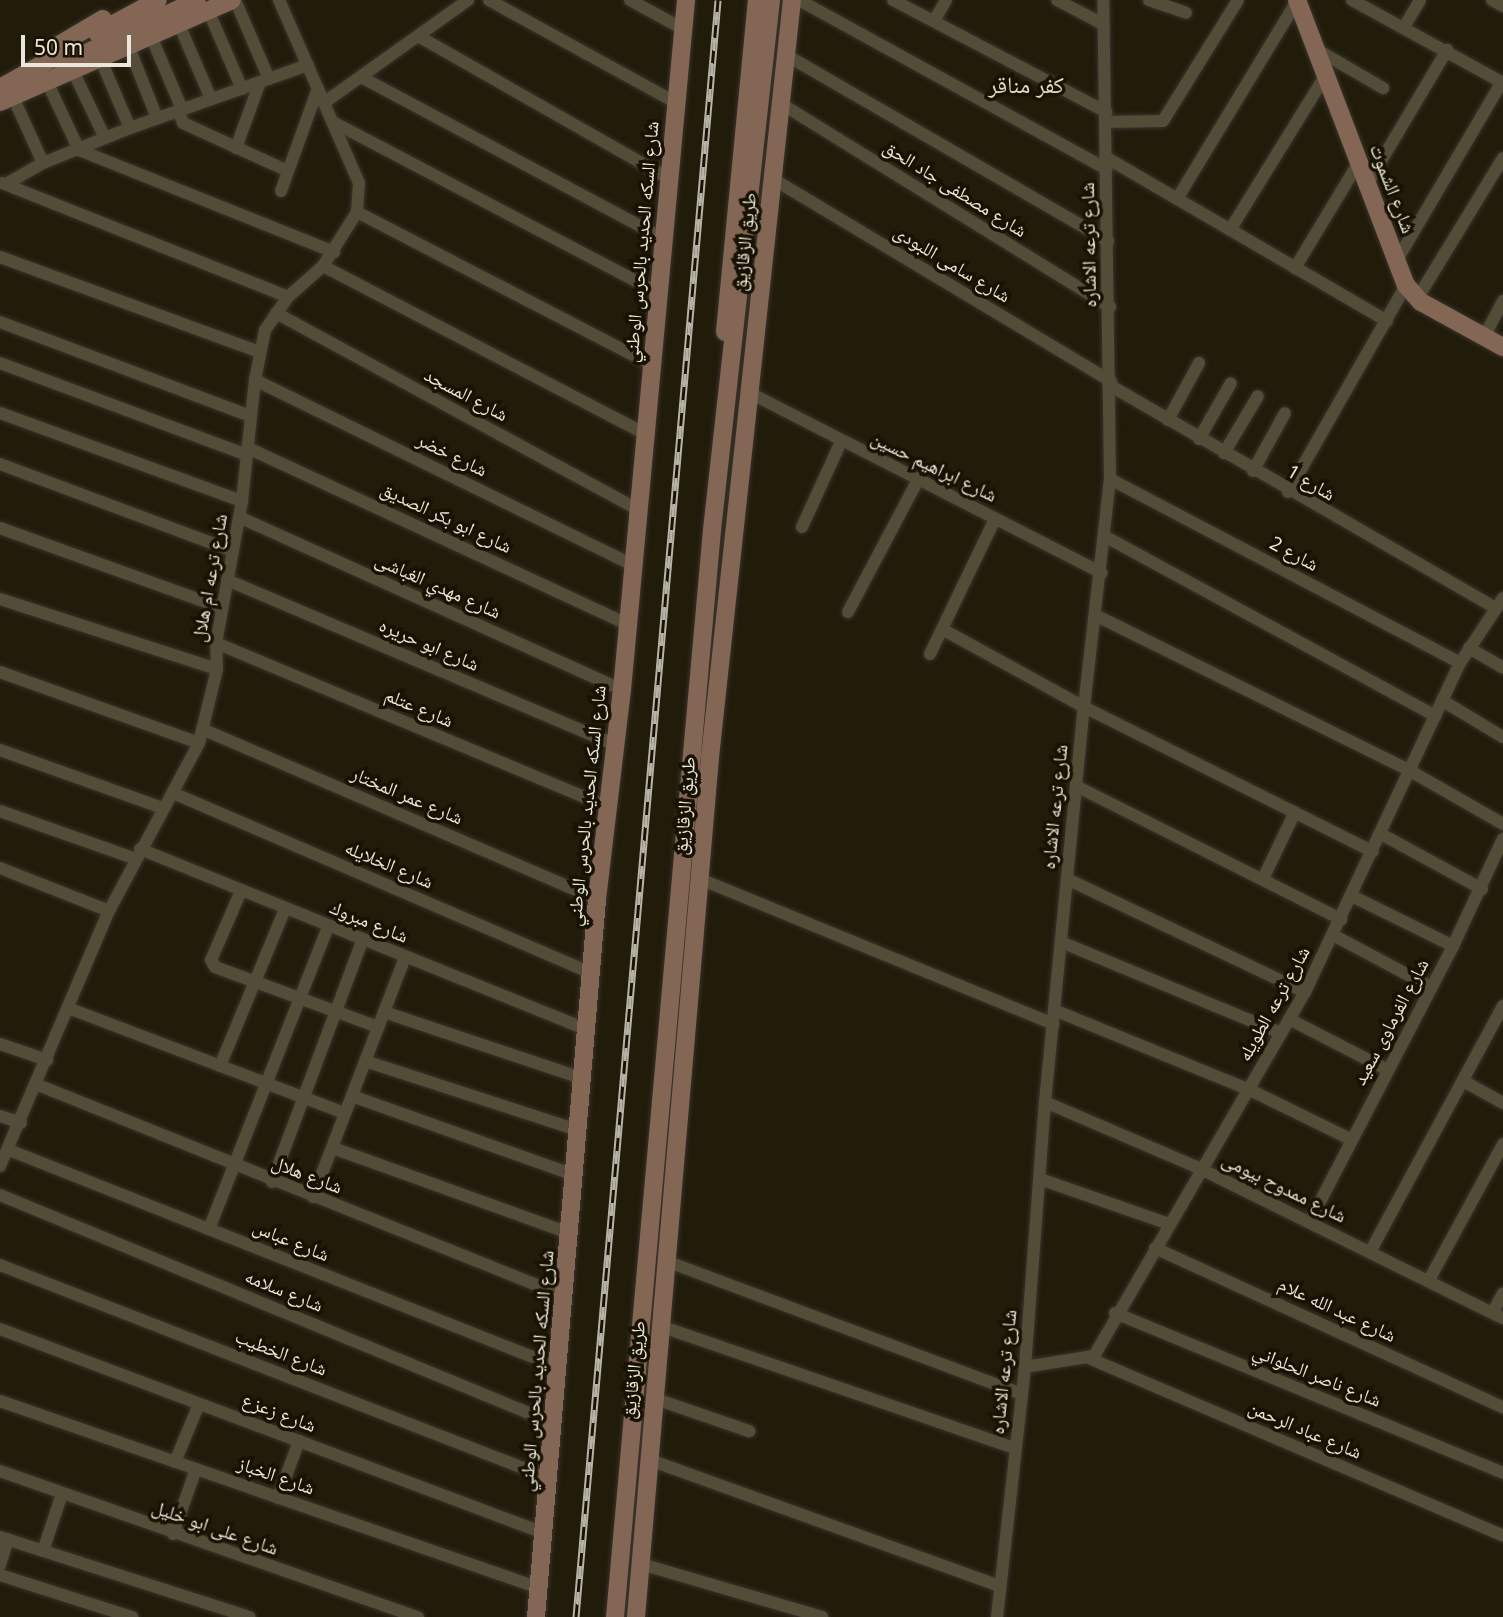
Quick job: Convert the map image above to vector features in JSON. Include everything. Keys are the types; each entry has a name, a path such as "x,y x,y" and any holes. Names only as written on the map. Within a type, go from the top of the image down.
{"main road":[{"path":"3,95 46,52 137,0"},
{"path":"3,95 158,0"},
{"path":"3,95 102,43 203,5 234,0"},
{"name":"شارع السكه الحديد بالحرس الوطني","path":"536,1617 590,973 622,690 686,0"},
{"path":"733,343 725,332 726,300 757,0"},
{"name":"طريق الزقازيق","path":"636,1617 647,1459 666,1261 681,983 722,453 771,0"},
{"name":"طريق الزقازيق","path":"615,1617 681,983 700,879 792,0"},
{"name":"شارع الشموت","path":"1297,1 1411,292"},
{"path":"3,95 48,84 178,22 203,5"},
{"path":"1411,292 1503,347"},
{"path":"722,453 743,455"}],"street":[{"path":"234,0 265,80 236,148"},
{"path":"279,0 359,183 357,212 652,365"},
{"path":"325,102 468,0"},
{"path":"489,0 676,103"},
{"path":"629,0 683,29"},
{"path":"799,0 1177,199 1387,321"},
{"path":"934,21 946,0"},
{"path":"1057,0 1103,24"},
{"name":"شارع ترعه الاشاره","path":"997,1617 1024,1367 1045,1102 1076,786 1106,537 1110,480 1110,307 1103,0"},
{"path":"1149,0 1186,13"},
{"path":"899,1 1106,117 1163,121 1238,0"},
{"path":"1352,0 1447,50 1502,83 1397,260"},
{"path":"1404,27 1420,0"},
{"path":"1492,0 1503,6"},
{"path":"1177,199 1297,1"},
{"path":"203,5 242,89"},
{"path":"178,22 211,99"},
{"path":"150,34 183,123 288,171"},
{"path":"418,36 670,178"},
{"path":"128,45 157,118"},
{"path":"1314,47 1383,88"},
{"path":"1368,183 1447,50"},
{"path":"786,55 1108,241"},
{"path":"100,58 130,128"},
{"path":"3,183 104,138 308,65"},
{"path":"73,71 104,138"},
{"path":"1230,230 1325,76"},
{"path":"361,77 664,239"},
{"path":"48,84 79,150 334,252"},
{"path":"281,191 318,88"},
{"path":"3,95 43,163"},
{"name":"شارع مصطفى جاد الحق","path":"780,103 1110,307"},
{"path":"333,121 659,293"},
{"path":"1288,492 1387,321 1411,292 1503,158"},
{"path":"1295,268 1359,162"},
{"name":"شارع سامى اللبودى","path":"773,179 1111,384"},
{"path":"3,183 288,298"},
{"name":"شارع ترعه ام هلال","path":"0,1166 21,1123 109,911 199,743 217,668 216,643 242,501 259,352 275,313 323,266 357,212"},
{"path":"0,257 259,352"},
{"path":"323,266 646,434"},
{"path":"1484,337 1503,302"},
{"name":"شارع المسجد","path":"275,313 639,510"},
{"path":"0,322 250,416"},
{"name":"شارع ابو بكر الصديق","path":"0,363 247,451 628,624"},
{"path":"1168,420 1199,363"},
{"name":"شارع خضر","path":"254,380 634,565"},
{"path":"1199,439 1231,383"},
{"name":"شارع 1","path":"1111,384 1288,492 1499,603"},
{"name":"شارع ابراهيم حسين","path":"750,393 841,442 1102,573"},
{"path":"1224,453 1258,396"},
{"path":"1253,471 1285,412"},
{"path":"0,413 242,501"},
{"path":"802,527 841,442"},
{"path":"0,464 233,551"},
{"path":"848,612 918,480"},
{"name":"شارع 2","path":"1110,480 1460,663"},
{"name":"شارع مهدي الغباشى","path":"239,517 622,690"},
{"path":"930,654 995,519"},
{"path":"0,528 222,608"},
{"path":"1106,537 1436,716"},
{"name":"شارع ابو حريره","path":"227,580 615,745"},
{"path":"0,599 217,668"},
{"name":"شارع ترعه الطويله","path":"1091,1359 1115,1313 1306,992 1412,772 1460,663 1499,603"},
{"path":"1097,616 1412,772 1503,824"},
{"path":"942,629 1084,707 1373,852"},
{"name":"شارع عتلم","path":"216,643 608,807"},
{"path":"1469,648 1503,668"},
{"path":"0,672 199,743"},
{"path":"1443,701 1503,737"},
{"name":"شارع عمر المختار","path":"202,729 597,899"},
{"path":"0,750 163,807"},
{"path":"1076,786 1341,919"},
{"name":"شارع الخلايله","path":"173,793 590,973"},
{"name":"شارع مبروك","path":"0,811 138,854 241,891 586,1029"},
{"path":"1263,878 1295,812"},
{"path":"1381,834 1482,889"},
{"name":"شارع الفرماوى سعيد","path":"1310,1221 1350,1139 1482,889 1503,839"},
{"path":"0,868 109,911"},
{"path":"700,879 1053,1024"},
{"path":"1067,879 1306,992"},
{"path":"241,891 212,964 299,1002 378,1027"},
{"path":"1352,896 1453,946"},
{"path":"220,1066 285,909"},
{"path":"209,1229 236,1168 328,927"},
{"path":"1334,935 1431,987"},
{"path":"272,1182 362,941"},
{"path":"1061,942 1281,1033"},
{"path":"313,1197 405,957"},
{"path":"1370,1252 1503,1006"},
{"path":"68,1008 345,1113"},
{"path":"1054,1010 1248,1089 1350,1139"},
{"path":"384,1012 581,1078"},
{"path":"1289,1019 1388,1070"},
{"path":"0,1044 47,1060"},
{"path":"365,1061 577,1130"},
{"path":"1462,1081 1503,1103"},
{"name":"شارع هلال","path":"37,1085 236,1168 564,1296"},
{"path":"352,1096 574,1175"},
{"name":"شارع ممدوح بيومى","path":"1045,1102 1201,1169 1498,1315"},
{"path":"0,1116 21,1123"},
{"path":"1429,1280 1503,1144"},
{"path":"333,1147 569,1233"},
{"name":"شارع عباس","path":"9,1150 558,1367"},
{"path":"1040,1179 1169,1224"},
{"name":"شارع سلامه","path":"0,1195 553,1423"},
{"name":"شارع عبد الله علام","path":"1155,1248 1503,1407"},
{"path":"666,1261 1021,1394"},
{"name":"شارع الخطيب","path":"0,1265 549,1478"},
{"path":"1498,1315 1503,1293"},
{"name":"شارع ناصر الحلواني","path":"1115,1313 1503,1473"},
{"path":"660,1326 1015,1448"},
{"name":"شارع زعزع","path":"0,1329 544,1533"},
{"path":"1024,1367 1091,1359"},
{"name":"شارع عباد الرحمن","path":"1091,1359 1503,1536"},
{"path":"653,1398 749,1431"},
{"name":"شارع الخباز","path":"0,1401 538,1588"},
{"path":"175,1462 198,1404"},
{"path":"278,1498 299,1441"},
{"path":"647,1459 1000,1586"},
{"path":"173,1534 196,1469"},
{"name":"شارع على ابو خليل","path":"0,1471 173,1534 418,1617"},
{"path":"43,1551 62,1494"},
{"path":"0,1564 4,1538 248,1617"},
{"path":"640,1564 822,1617"},
{"path":"0,1575 132,1617"}],"railway":[{"path":"576,1617 718,0"}],"district":[{"name":"كفر مناقر","path":"1026,84"}]}
